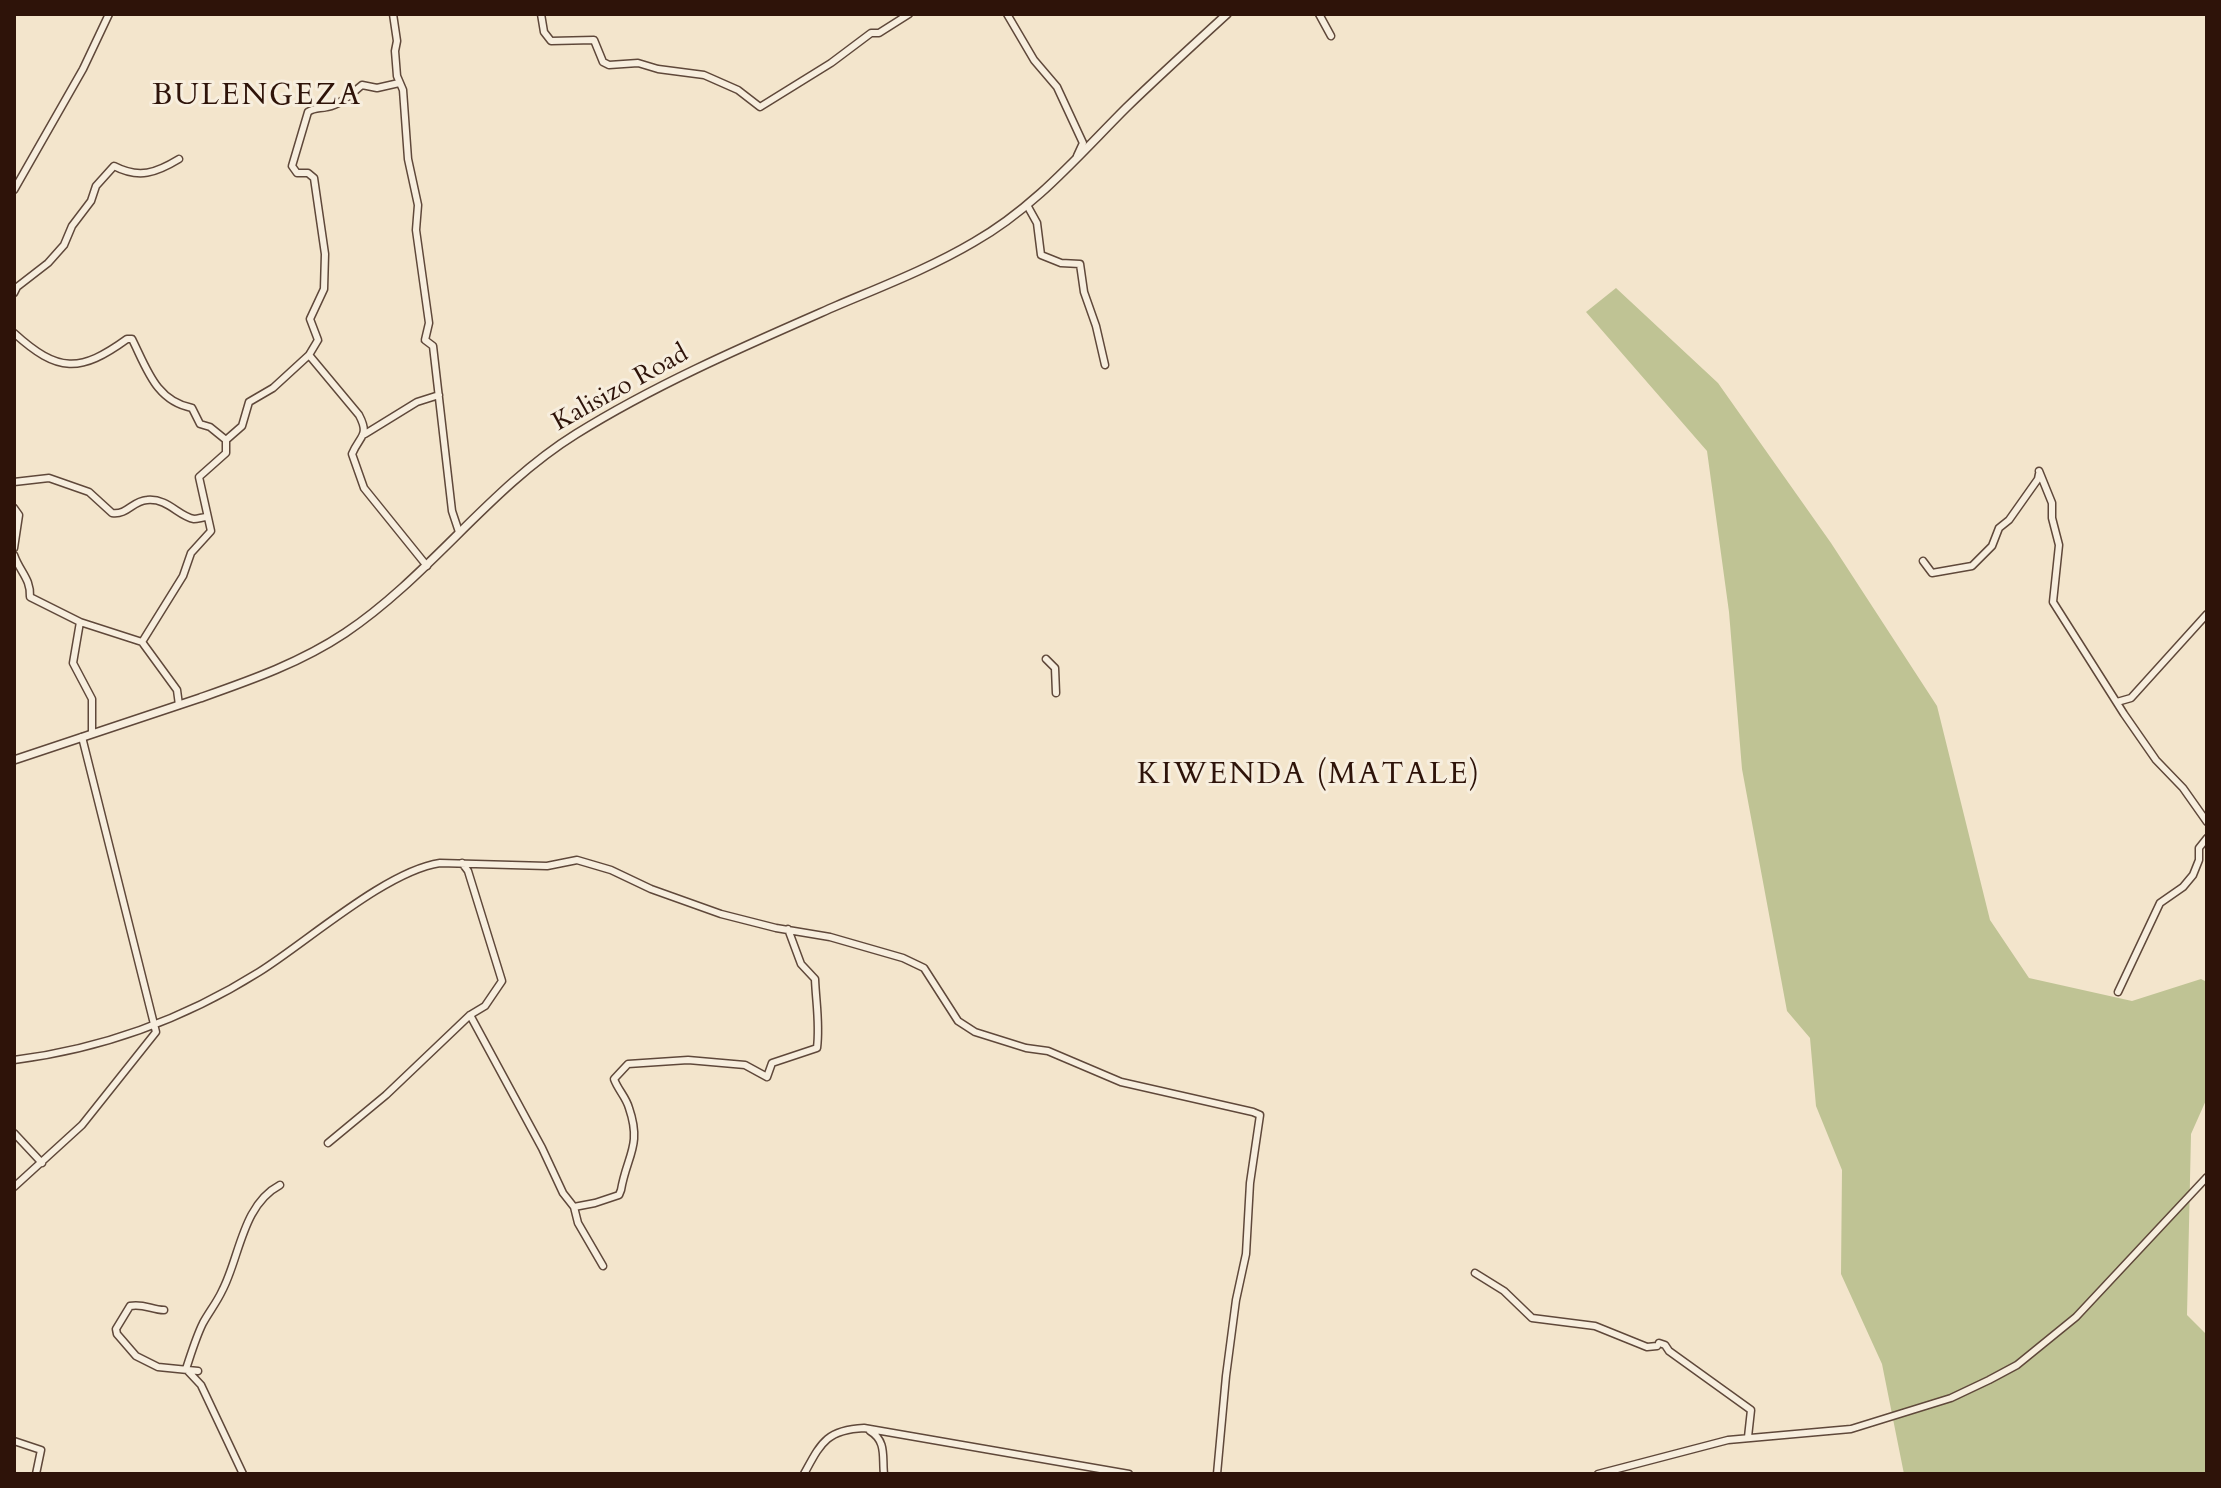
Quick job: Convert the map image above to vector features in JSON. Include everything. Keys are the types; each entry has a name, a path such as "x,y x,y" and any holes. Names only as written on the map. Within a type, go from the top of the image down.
{"street":[{"path":"14,190 83,69 109,14"},
{"path":"393,14 410,175 418,205 416,230 429,323 425,340 433,346 452,511 459,532"},
{"path":"541,14 544,32 551,41 594,40 603,62 609,65 638,63 704,75 738,90 760,107 831,63 871,33 879,33 909,14"},
{"path":"1007,14 1034,60 1057,87 1083,143 1075,161"},
{"name":"Kalisizo Road","path":"14,760 270,673 313,653 359,623 427,566 459,532 533,465 574,435 710,362 950,255 989,233 1027,205 1075,161 1153,82 1227,14"},
{"path":"1319,14 1331,36"},
{"path":"142,642 183,576 191,553 209,534 211,527 199,477 226,453 226,440 242,426 249,402 273,388 309,355 318,340 310,319 324,289 325,254 314,178 308,173 297,173 292,166 308,112 312,108 328,107 346,99 362,85 377,88 399,83"},
{"path":"14,293 64,245 72,226 91,201 96,186 114,166 143,176 179,159"},
{"path":"1027,205 1037,223 1041,255 1061,263 1080,264 1084,292 1105,365"},
{"path":"14,333 49,359 64,365 98,358 127,339 132,339 148,374 161,392 177,405 192,408 200,424 210,427 226,440"},
{"path":"309,355 359,415 365,426 365,434"},
{"path":"427,566 364,488 352,454 365,434 417,402 439,395"},
{"path":"1923,561 1932,573 1972,566 1992,546 1999,528 2009,520 2038,479 2039,471 2052,503 2052,518 2059,545 2053,602 2156,760 2183,788 2207,822"},
{"path":"14,482 49,478 89,492 112,513 125,513 143,500 148,500 168,503 193,519 207,517"},
{"path":"14,508 19,515 14,548"},
{"path":"14,555 19,568 28,578 30,597 80,622 142,642 177,690 179,705"},
{"path":"2117,702 2131,698 2207,614"},
{"path":"80,622 73,663 92,699 92,733"},
{"path":"1046,659 1055,668 1056,693"},
{"path":"14,1187 90,1117 125,1069 155,1036 82,737"},
{"path":"2118,992 2160,903 2183,887 2193,875 2199,860 2199,848 2207,838"},
{"path":"14,1060 115,1040 154,1025 255,975 393,880 428,865 547,866 577,860 611,870 651,889 721,914 830,937 919,964 958,1021 975,1032 1026,1048 1048,1051 1121,1082 1260,1115 1250,1183 1246,1254 1236,1300 1226,1376 1217,1474"},
{"path":"328,1143 386,1095 470,1015 485,1006 502,981 468,871 461,863"},
{"path":"574,1207 619,1195 621,1190 636,1139 629,1105 618,1091 614,1079 628,1064 688,1060 745,1065 767,1077 772,1063 817,1048 821,1023 816,1006 815,979 801,964 788,929"},
{"path":"470,1015 603,1266"},
{"path":"14,1133 42,1163"},
{"path":"1598,1474 1748,1437 1851,1429 1951,1398 2006,1372 2036,1351 2093,1301 2207,1177"},
{"path":"186,1369 200,1329 223,1290 234,1256 256,1209 265,1195 280,1185"},
{"path":"1475,1273 1504,1291 1532,1318 1595,1326 1647,1347 1665,1345 1751,1410 1748,1437"},
{"path":"164,1310 153,1310 141,1304 130,1306 117,1325 117,1334 144,1361 158,1367 198,1371"},
{"path":"186,1369 201,1385 243,1474"},
{"path":"864,1428 877,1435 884,1451 884,1474"},
{"path":"804,1474 829,1436 847,1429 864,1428 1129,1474"},
{"path":"14,1441 41,1450 36,1474"}],"green space":[{"path":"1616,288 1718,383 1831,543 1937,706 1990,920 2029,978 2132,1001 2201,979 2207,982 2207,1098 2191,1134 2187,1315 2207,1335 2207,1474 1904,1474 1882,1364 1841,1274 1842,1170 1816,1106 1810,1038 1787,1011 1742,769 1729,612 1707,451 1586,312"}],"district":[{"name":"BULENGEZA","path":"257,97"},
{"name":"KIWENDA (MATALE)","path":"1309,776"}]}
